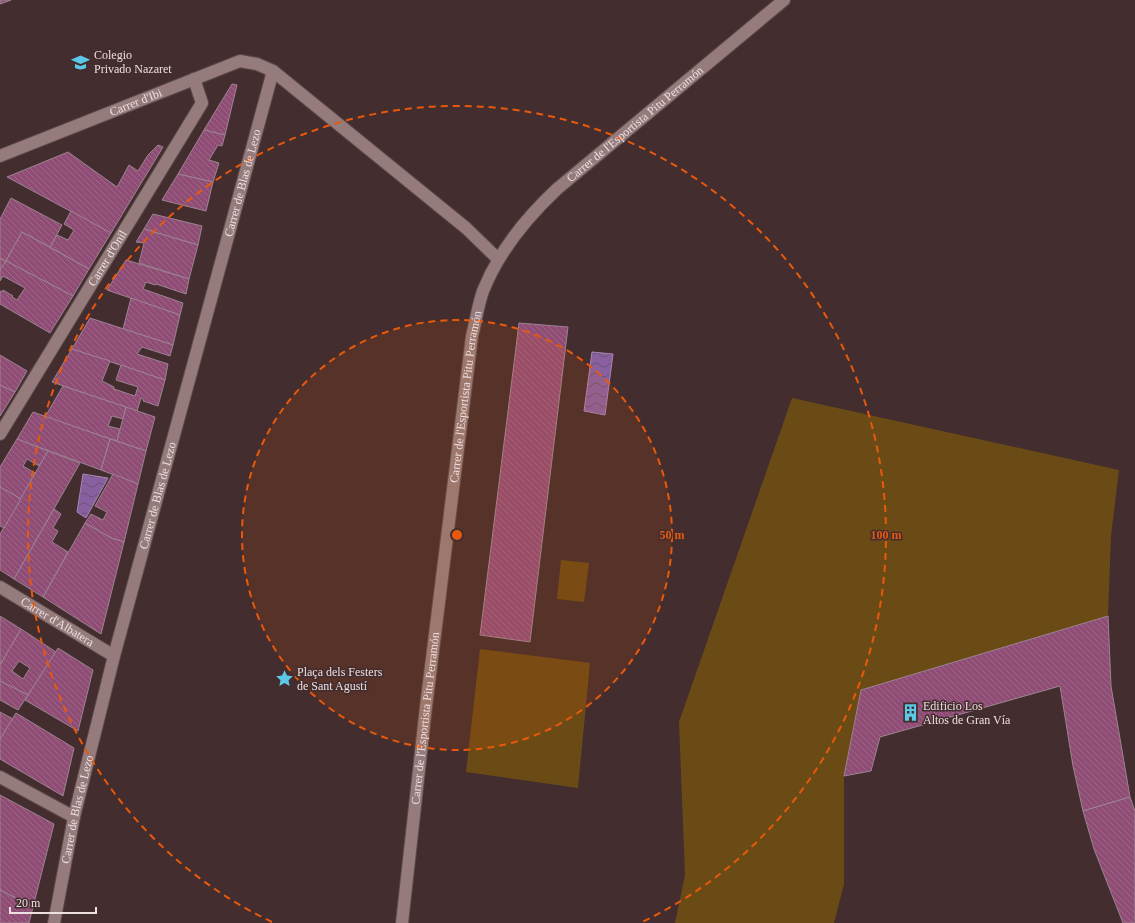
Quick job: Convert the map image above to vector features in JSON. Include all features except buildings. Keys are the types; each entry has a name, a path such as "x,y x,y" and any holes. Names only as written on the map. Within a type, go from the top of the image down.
{"street":[{"name":"Carrer de l'Esportista Pitu Perramón","path":"402,923 426,707 472,336 483,292 498,259 521,226 557,189 784,0"},
{"name":"Carrer d'Ibi","path":"0,156 240,61 257,64 273,71 466,228 498,259"},
{"name":"Carrer de Blas de Lezo","path":"54,923 74,817 114,656 273,71"},
{"name":"Carrer d'Onil","path":"0,434 202,103 194,79"},
{"name":"Carrer d'Albatera","path":"0,587 114,656"},
{"path":"0,777 74,817"}],"shaded area":[{"path":"792,398 1119,470 1111,536 1108,616 861,690 844,776 844,884 834,923 675,923 685,875 679,722"},
{"path":"561,560 589,563 584,602 557,599"},
{"path":"480,649 590,663 578,788 466,772"}],"water":[{"path":"592,352 613,354 605,415 584,411"},
{"path":"83,474 108,478 86,518 77,512"}],"place":[{"name":"Colegio Privado Nazaret","path":"81,62"},
{"name":"Plaça dels Festers de Sant Agustí","path":"284,679"},
{"name":"Edificio Los Altos de Gran Vía","path":"910,713"}]}
